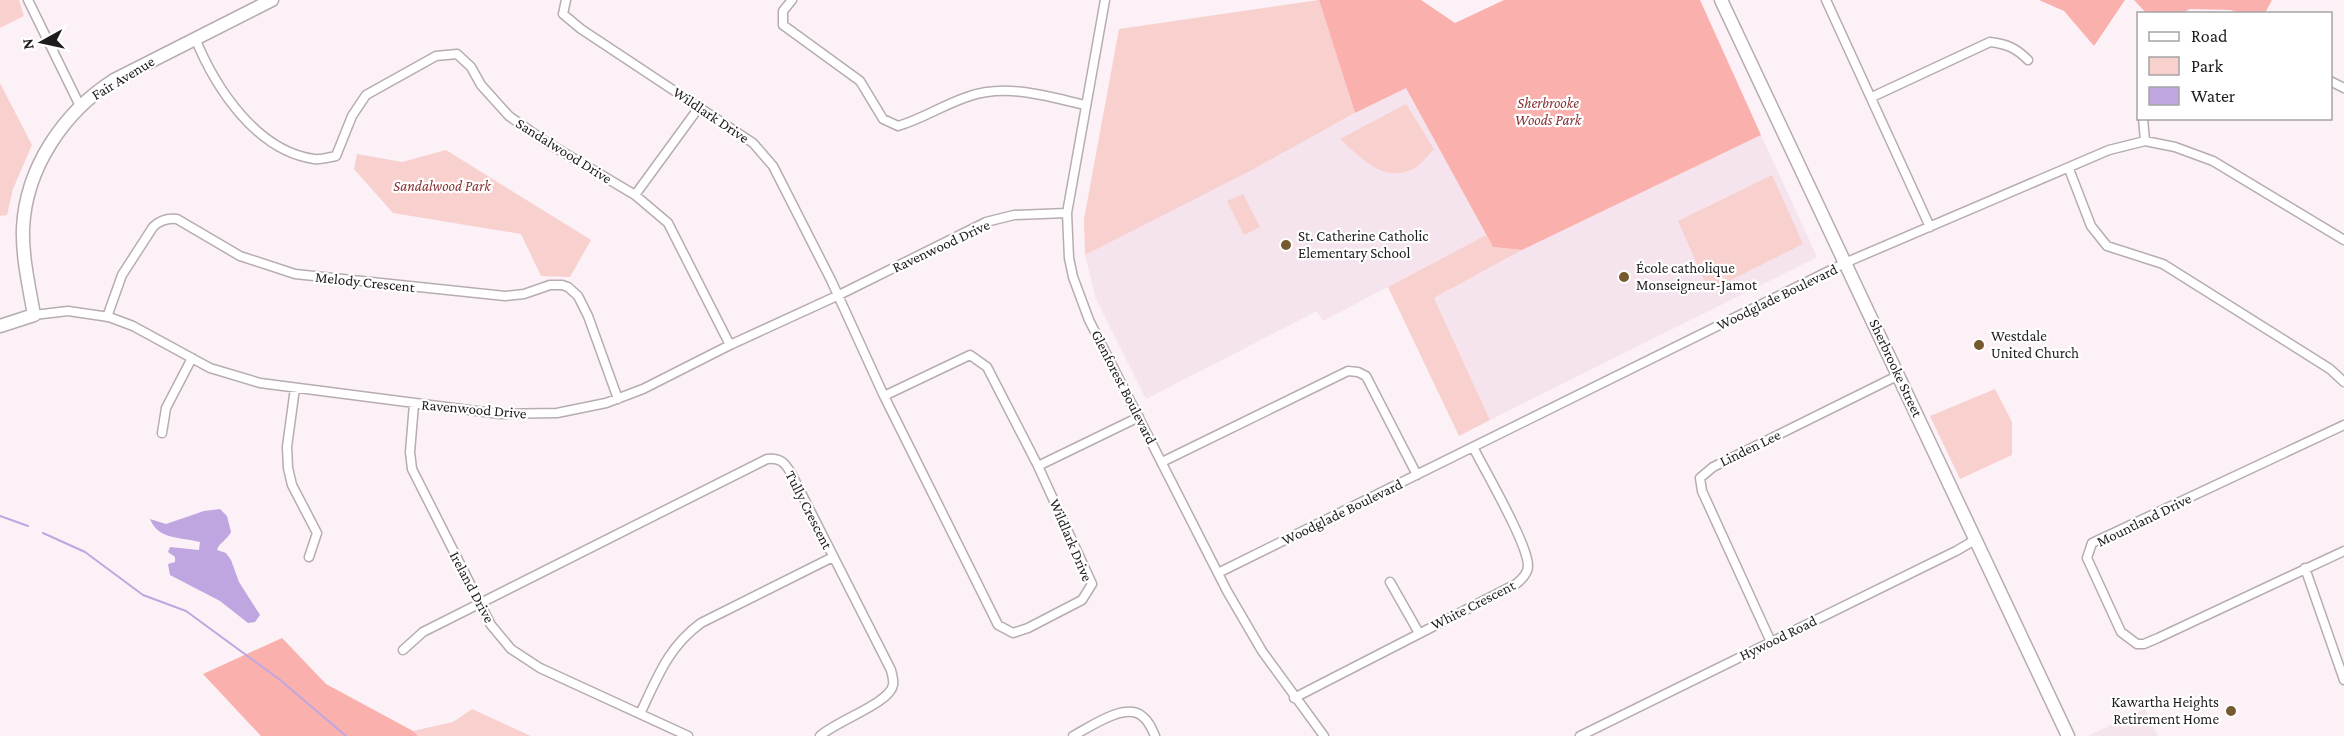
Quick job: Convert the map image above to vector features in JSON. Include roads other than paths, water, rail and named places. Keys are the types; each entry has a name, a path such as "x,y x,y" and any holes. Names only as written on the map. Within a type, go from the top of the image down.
{"main road":[{"name":"Fair Avenue","path":"34,315 23,241 26,204 34,179 61,128 80,106 114,80 272,0"},
{"name":"Sherbrooke Street","path":"1721,0 1847,262 2068,736"},
{"name":"Ravenwood Drive","path":"0,326 34,315"}],"street":[{"path":"28,0 80,106"},
{"name":"Wildlark Drive","path":"566,0 563,14 581,29 753,143 772,166 839,296 884,396 998,625 1013,633 1028,628 1082,600 1092,584 1038,465 987,367 970,355 884,396"},
{"path":"792,0 783,11 783,25 860,81 884,119 898,126 917,120 966,97 992,90 1022,91 1085,105"},
{"name":"Glenforest Boulevard","path":"1105,0 1067,213 1069,258 1080,300 1218,573 1262,651 1294,698 1324,736"},
{"path":"1826,0 1930,227"},
{"name":"Sandalwood Drive","path":"195,38 229,102 247,122 290,152 315,159 336,156 352,116 366,95 436,56 457,54 471,67 481,85 509,116 546,142 635,195 668,224 730,345"},
{"path":"1872,97 1990,42 2004,43 2018,50 2028,60"},
{"path":"635,195 700,106"},
{"path":"2143,120 2145,141"},
{"name":"Woodglade Boulevard","path":"1218,573 1847,262 2109,150 2145,141 2175,147 2213,161 2344,240"},
{"path":"2069,169 2091,226 2107,246 2163,264 2330,369 2344,382"},
{"name":"Ravenwood Drive","path":"34,315 68,311 107,317 134,326 210,368 243,379 414,404 486,413 530,415 580,410 618,399 655,384 730,345 839,296 986,222 1014,215 1067,213"},
{"name":"Melody Crescent","path":"107,317 122,275 153,227 169,218 177,219 240,256 295,274 506,296 524,294 550,285 568,287 578,296 588,315 618,399"},
{"path":"162,433 166,408 192,358"},
{"path":"1162,462 1348,371 1366,376 1417,475"},
{"name":"Linden Lee","path":"1771,642 1702,491 1700,478 1713,467 1899,375"},
{"path":"295,388 287,462 292,484 317,533 309,557"},
{"name":"Ireland Drive","path":"414,404 410,449 412,469 480,604 499,636 524,659 688,736"},
{"path":"1038,465 1139,417"},
{"name":"Mountland Drive","path":"2344,425 2092,543 2087,558 2121,632 2137,644 2144,644 2344,551"},
{"name":"White Crescent","path":"1294,698 1516,584 1524,577 1528,566 1521,542 1473,447"},
{"name":"Tully Crescent","path":"480,604 767,459 781,460 791,473 891,670 893,685 884,699 838,722 820,736"},
{"name":"Hywood Road","path":"1580,736 1975,540"},
{"path":"640,714 666,660 685,634 701,623 833,557"},
{"path":"2305,568 2344,680"},
{"path":"1390,582 1419,633"},
{"path":"403,650 423,632 480,604"},
{"path":"1073,736 1118,713 1130,711 1144,717 1155,736"}],"water":[{"path":"220,509 227,516 231,532 217,550 226,553 231,560 239,582 260,615 255,622 248,623 220,601 170,575 168,564 175,562 175,557 168,552 170,547 199,550 200,542 164,534 154,526 150,519 166,524 204,511"}],"waterway":[{"path":"0,516 28,526"},
{"path":"43,533 85,552 143,595 186,611 279,679 346,736"}],"place":[{"name":"St. Catherine Catholic Elementary School","path":"1286,245"},
{"name":"École catholique Monseigneur-Jamot","path":"1624,277"},
{"name":"Westdale United Church","path":"1979,345"},
{"name":"Kawartha Heights Retirement Home","path":"2231,711"}],"park label":[{"name":"Sherbrooke Woods Park","path":"1548,112"},
{"name":"Sandalwood Park","path":"442,186"}]}
